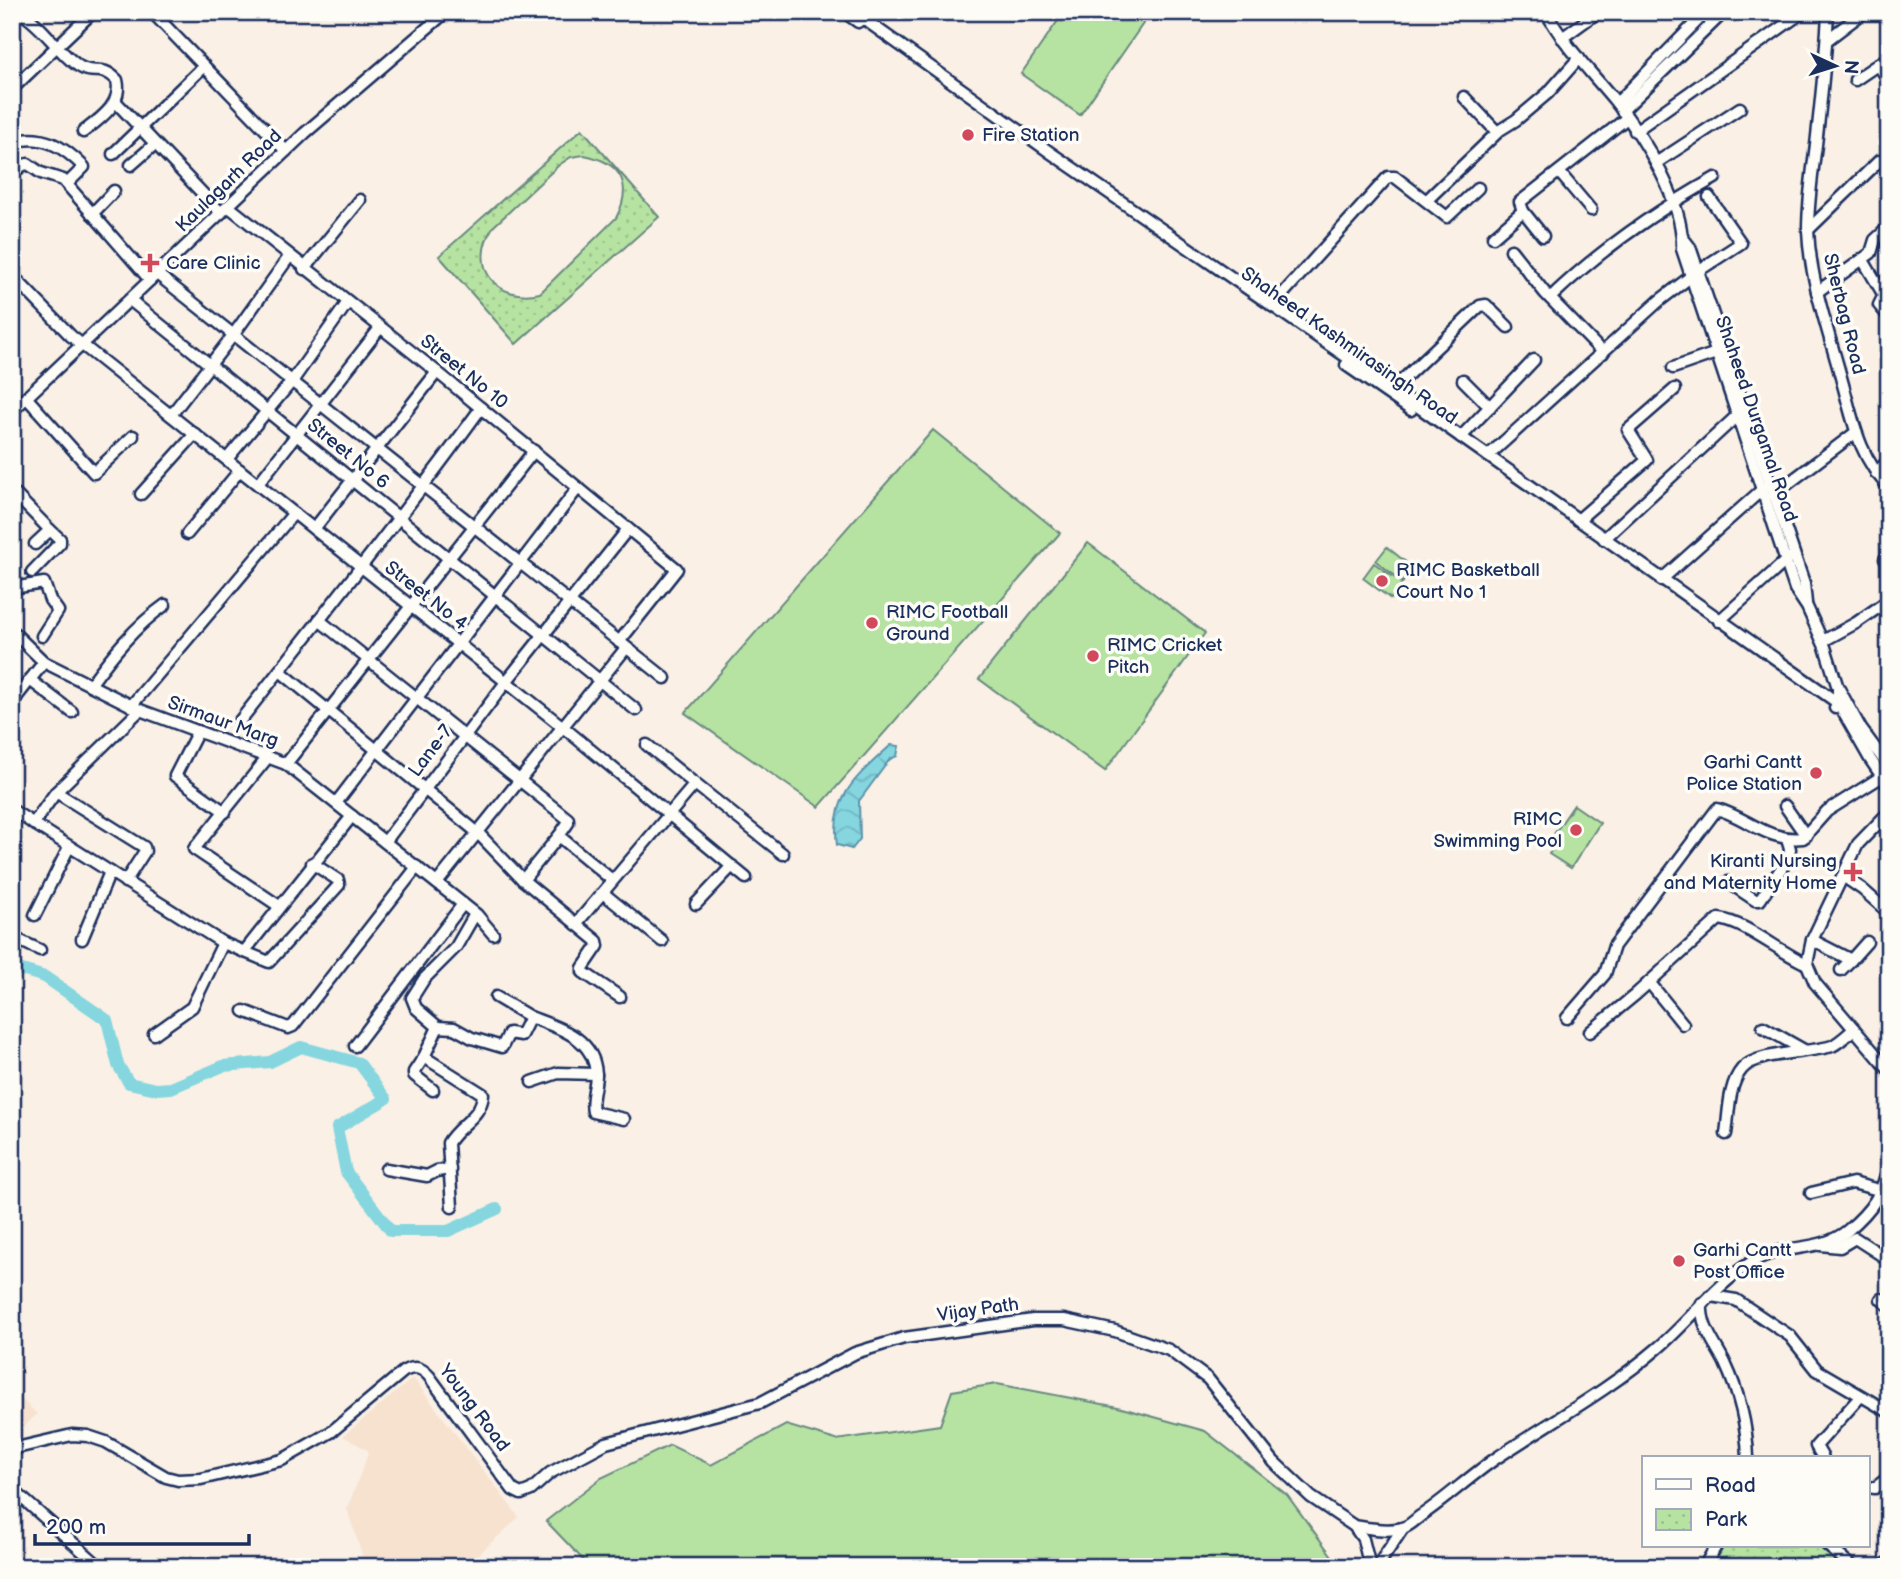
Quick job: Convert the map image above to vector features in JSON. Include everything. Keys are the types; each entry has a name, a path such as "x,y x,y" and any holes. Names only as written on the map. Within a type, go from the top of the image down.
{"street":[{"path":"12,89 93,12"},
{"path":"152,12 286,151"},
{"name":"Kaulagarh Road","path":"12,411 286,151 446,12"},
{"name":"Shaheed Kashmirasingh Road","path":"844,12 1037,151 1838,707"},
{"name":"Shaheed Kashmirasingh Road","path":"854,12 1051,153 1488,456 1838,707"},
{"name":"Shaheed Durgamal Road","path":"1546,12 1562,38 1622,111 1656,163 1674,201 1683,238 1690,247 1694,274 1790,558"},
{"path":"1562,38 1598,12"},
{"path":"1622,111 1706,12"},
{"path":"1544,236 1523,211 1520,202 1559,172 1724,12"},
{"path":"1635,131 1802,12"},
{"name":"Sherbag Road","path":"1828,12 1808,230 1817,292 1855,433 1875,472 1889,487"},
{"path":"1827,40 1864,12"},
{"path":"12,17 21,13 28,17 82,68 104,70 113,76 118,84 115,101 109,110 83,132"},
{"path":"1855,80 1889,57"},
{"path":"1427,200 1497,132 1548,93 1579,58"},
{"path":"1878,64 1889,81"},
{"path":"113,153 204,66"},
{"path":"1464,97 1497,132"},
{"name":"Street No 10","path":"115,101 155,144 224,209 437,372 677,569 623,645"},
{"path":"1656,163 1740,108"},
{"path":"12,142 33,137 46,141 74,157 84,167 67,184"},
{"path":"131,165 155,144"},
{"path":"1808,230 1879,161"},
{"path":"12,174 28,164 40,173 59,177 153,277 293,380 665,678"},
{"path":"1559,172 1591,210"},
{"path":"1272,306 1388,177 1395,177 1448,218 1478,188"},
{"path":"1550,298 1573,276 1674,201 1715,177"},
{"path":"92,214 114,191"},
{"path":"1488,456 1659,301 1741,243 1709,197"},
{"path":"304,269 360,200"},
{"path":"1493,237 1523,211"},
{"path":"1817,292 1871,253 1875,240 1889,227"},
{"path":"1511,250 1550,298 1603,353"},
{"path":"171,415 289,257"},
{"path":"1863,260 1885,289 1879,305 1889,317"},
{"name":"Street No 4","path":"12,275 71,336 563,727 746,878"},
{"name":"Street No 6","path":"130,300 636,710"},
{"path":"227,459 293,380 348,302"},
{"path":"1393,389 1480,306 1486,306 1508,327"},
{"path":"258,484 323,404 380,327"},
{"path":"1673,368 1720,351"},
{"path":"1461,437 1534,360"},
{"path":"314,529 437,372"},
{"path":"1463,380 1490,407"},
{"path":"1578,520 1647,460 1628,430 1675,389"},
{"path":"26,397 94,473 133,436"},
{"path":"239,722 360,566 401,518 481,408"},
{"path":"1604,539 1741,412"},
{"path":"1773,495 1855,433"},
{"path":"141,494 195,434"},
{"path":"286,764 534,451"},
{"path":"1875,472 1889,460"},
{"path":"187,534 240,470"},
{"path":"1661,580 1766,486"},
{"name":"Shaheed Durgamal Road","path":"1766,486 1773,495 1796,589 1823,640 1838,688 1838,707"},
{"path":"336,803 578,488"},
{"path":"12,491 60,539 60,543 32,572"},
{"path":"33,824 56,792 135,708 294,513"},
{"name":"Lane-7","path":"385,842 506,682 628,529"},
{"path":"35,544 50,530"},
{"path":"1719,621 1790,558"},
{"path":"12,588 44,583 50,600 58,611 42,636"},
{"path":"1823,640 1856,623 1889,600"},
{"path":"90,685 118,647 165,605"},
{"path":"319,620 569,821 523,880"},
{"name":"Sirmaur Marg","path":"12,631 44,662 135,708 286,764 463,904 493,933"},
{"path":"437,883 600,681 623,645"},
{"path":"12,706 15,694 44,662"},
{"path":"279,671 478,833 523,880 598,943 583,972 620,997"},
{"path":"30,680 72,712"},
{"path":"1838,688 1861,729 1889,767"},
{"path":"1838,707 1889,787"},
{"path":"198,732 175,776 225,812"},
{"path":"647,745 783,854"},
{"path":"1878,752 1889,746"},
{"path":"268,757 195,851 279,906"},
{"path":"1567,1018 1605,974 1614,946 1717,809 1749,825 1787,839 1807,836 1828,811 1881,777"},
{"path":"576,923 695,784"},
{"path":"56,792 144,847 145,850 125,882"},
{"path":"1785,806 1807,836"},
{"path":"12,810 223,943 270,962 339,885 338,880 312,863"},
{"path":"1889,812 1858,844 1812,940 1807,964 1815,983 1889,1070"},
{"path":"244,952 352,816"},
{"path":"559,836 612,880"},
{"path":"1728,882 1755,900 1760,900 1789,857 1787,839"},
{"path":"35,915 69,847"},
{"path":"696,904 732,866"},
{"path":"244,1011 288,1028 293,1026 417,867"},
{"path":"82,939 110,872"},
{"path":"1843,876 1889,913"},
{"path":"603,892 663,941"},
{"path":"355,1046 463,904"},
{"path":"476,915 456,947 424,979 412,998 416,1008 438,1027 454,1028 472,1038 502,1046 509,1033 522,1035 530,1017"},
{"path":"1590,1032 1721,919 1745,928 1780,951 1807,964"},
{"path":"12,937 40,950"},
{"path":"1812,940 1851,960"},
{"path":"1841,970 1867,942"},
{"path":"154,1034 192,1007 223,943"},
{"path":"1649,982 1683,1024"},
{"path":"496,998 530,1017 563,1030 586,1045 594,1060 596,1074 593,1112 624,1119"},
{"path":"433,1090 414,1075 414,1072 438,1027"},
{"path":"1763,1027 1804,1049"},
{"path":"1726,1134 1731,1100 1741,1070 1747,1065 1804,1049 1833,1045 1854,1029"},
{"path":"424,1057 483,1094 480,1106 472,1118 450,1140 452,1207"},
{"path":"532,1082 558,1073 596,1074"},
{"path":"1377,1567 1403,1528 1494,1460 1571,1413 1622,1377 1660,1347 1707,1299 1750,1263 1771,1251 1824,1243 1845,1232 1878,1199 1889,1160"},
{"path":"386,1169 427,1176 439,1170 450,1169"},
{"path":"1811,1193 1853,1183 1882,1191"},
{"path":"1816,1245 1840,1247 1855,1238 1889,1260"},
{"path":"1707,1299 1736,1300 1790,1336 1817,1370 1889,1412"},
{"path":"1707,1299 1702,1321 1726,1365 1744,1417 1748,1456"},
{"name":"Vijay Path","path":"521,1494 531,1490 550,1473 606,1443 760,1403 856,1353 904,1338 1033,1320 1064,1320 1115,1331 1169,1350 1208,1378 1274,1462 1311,1497 1354,1526"},
{"name":"Young Road","path":"12,1449 72,1435 88,1436 106,1442 166,1477 178,1480 201,1479 282,1460 331,1432 404,1371 416,1367 429,1376 513,1490 521,1494"},
{"path":"1822,1456 1816,1446 1860,1397"},
{"path":"1870,1487 1875,1488 1889,1477"},
{"path":"12,1489 97,1564"},
{"path":"1354,1526 1403,1528"},
{"path":"1354,1526 1363,1539 1370,1567"},
{"path":"1704,1567 1715,1548"},
{"path":"1830,1548 1853,1567"},
{"path":"1880,1567 1889,1562"}],"shaded area":[{"path":"413,1378 519,1517 465,1567 366,1567 347,1509 369,1451 343,1436"},
{"path":"12,1390 37,1414 12,1439"}],"green space":[{"path":"1064,12 1151,12 1080,115 1021,74"},
{"path":"582,129 659,217 516,344 439,256","holes":["584,155 607,163 620,176 624,195 616,218 540,293 524,295 499,287 490,278 483,255 493,227 559,165 571,157"]},
{"name":"RIMC Football Ground","path":"933,430 1060,533 819,807 685,713"},
{"name":"RIMC Cricket Pitch","path":"1088,543 1205,633 1105,771 979,679"},
{"path":"1387,547 1413,568 1403,582 1376,561"},
{"name":"RIMC Basketball Court No 1","path":"1374,563 1402,583 1391,599 1363,578"},
{"name":"RIMC Swimming Pool","path":"1574,805 1600,823 1571,868 1549,854 1558,841 1552,837"},
{"path":"997,1384 1118,1407 1205,1431 1287,1495 1340,1567 590,1567 546,1521 601,1478 670,1445 711,1465 786,1425 836,1440 940,1425 952,1391"},
{"path":"1723,1548 1820,1548 1842,1567 1713,1567"}],"water":[{"path":"891,745 899,746 897,756 890,759 859,801 860,839 852,849 837,845 836,828 843,799 858,777"}],"waterway":[{"path":"12,967 45,977 107,1020 118,1065 129,1083 156,1089 171,1088 223,1066 270,1062 301,1047 359,1063 386,1099 337,1128 346,1172 391,1231 448,1231 497,1209"}],"place":[{"name":"Fire Station","path":"968,135"},
{"name":"Care Clinic","path":"150,263"},
{"name":"RIMC Basketball Court No 1","path":"1382,581"},
{"name":"RIMC Football Ground","path":"872,623"},
{"name":"RIMC Cricket Pitch","path":"1093,656"},
{"name":"Garhi Cantt Police Station","path":"1816,773"},
{"name":"RIMC Swimming Pool","path":"1576,830"},
{"name":"Kiranti Nursing and Maternity Home","path":"1853,872"},
{"name":"Garhi Cantt Post Office","path":"1679,1261"}]}
